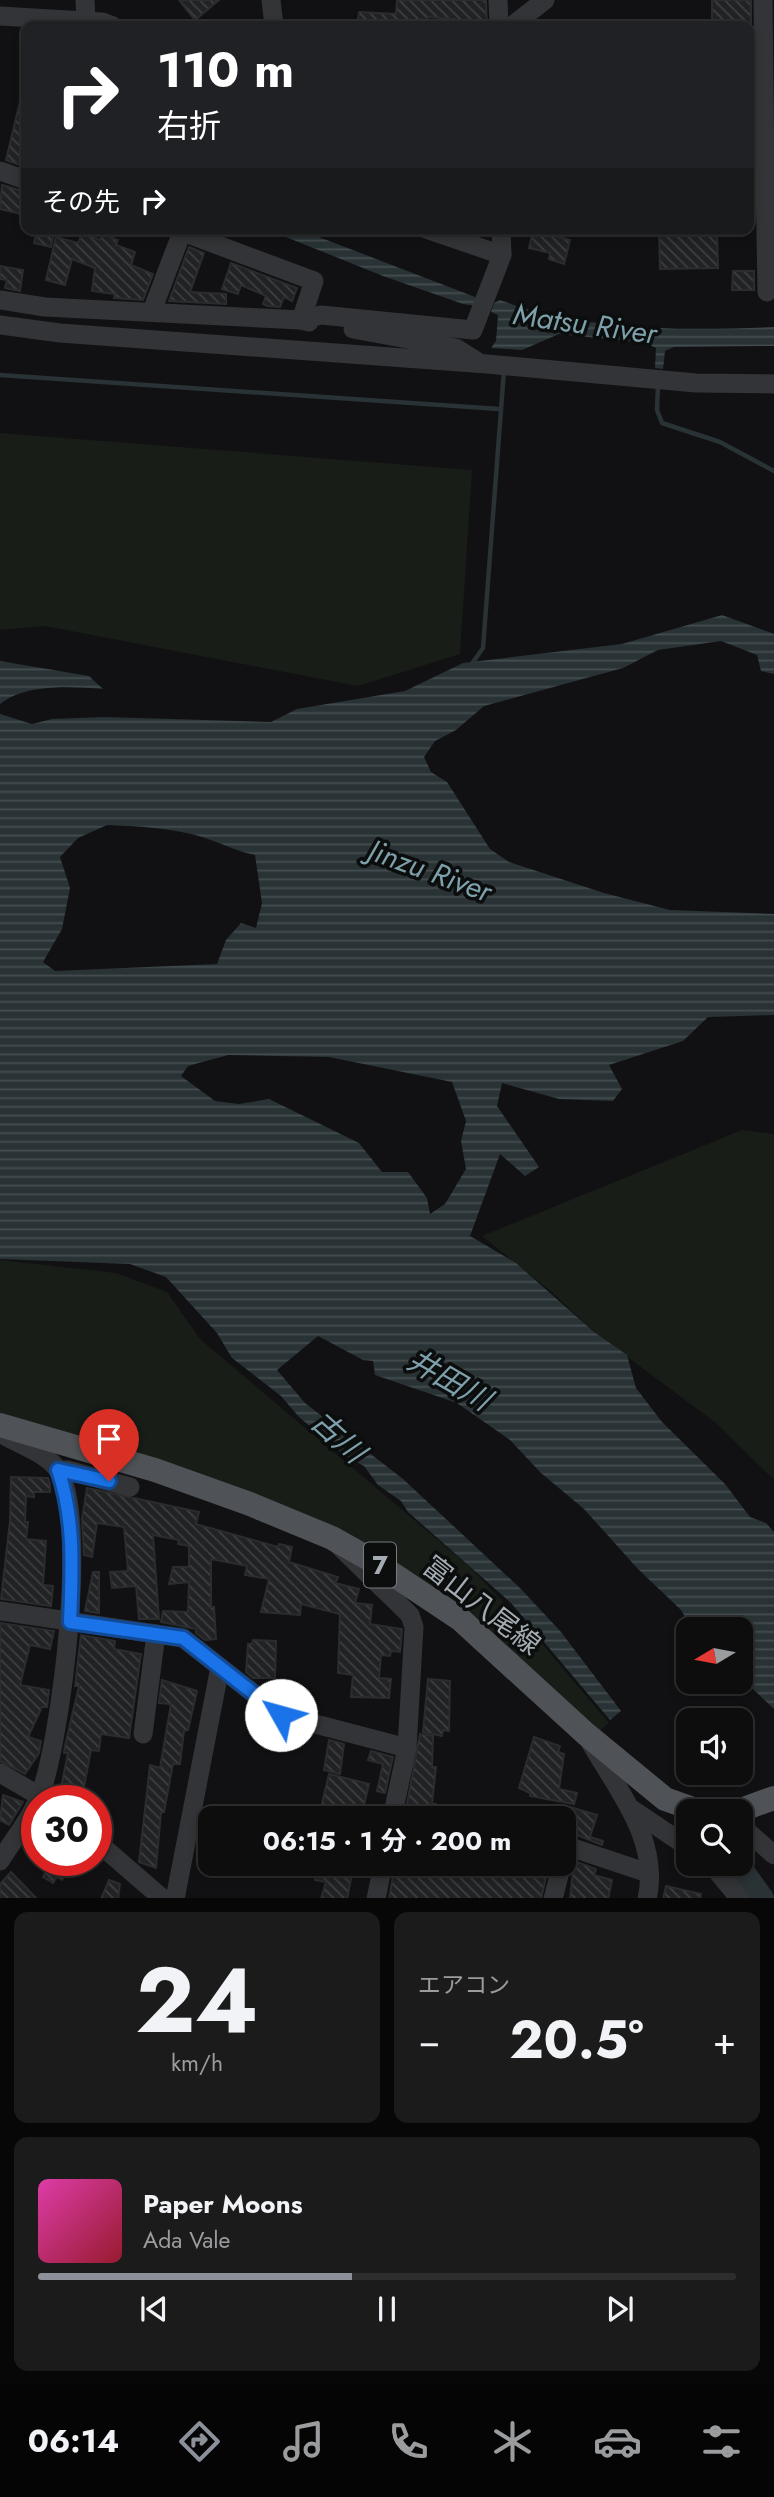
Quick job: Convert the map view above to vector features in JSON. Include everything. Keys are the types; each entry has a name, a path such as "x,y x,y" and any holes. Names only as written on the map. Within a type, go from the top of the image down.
{"main road":[{"name":"富山八尾線","path":"0,1425 155,1470 331,1538 373,1561 460,1619 586,1734 665,1799 676,1803"},
{"path":"753,1806 771,1800"}],"street":[{"path":"0,16 86,21 85,0"},
{"path":"271,0 273,21"},
{"path":"498,0 499,21"},
{"path":"518,21 545,0"},
{"path":"763,0 770,176 767,292"},
{"path":"0,171 21,178"},
{"path":"152,312 176,235"},
{"path":"191,235 314,281 301,320"},
{"path":"444,235 502,255"},
{"path":"301,320 321,314 473,330 502,255 501,235"},
{"path":"0,300 45,307 301,320 456,348 480,363"},
{"path":"0,325 60,333 480,363 696,383 774,384"},
{"path":"0,1433 54,1466 67,1496 71,1528 70,1622 47,1785"},
{"path":"0,1451 130,1487"},
{"path":"331,1538 410,1615 414,1627 407,1748 395,1806"},
{"path":"0,1611 183,1638 281,1715 407,1748"},
{"path":"143,1734 156,1634"},
{"path":"175,1898 220,1667"},
{"path":"586,1734 633,1810 649,1873 647,1898"},
{"path":"3,1778 21,1786"},
{"path":"633,1810 676,1839"},
{"path":"0,1861 21,1831"},
{"path":"753,1836 774,1855"},
{"path":"112,1855 162,1898"},
{"path":"576,1856 649,1873"},
{"path":"376,1898 381,1876"},
{"path":"553,1898 558,1876"},
{"path":"721,1876 739,1898"}],"shaded area":[{"path":"0,433 472,470 460,654 358,686 45,626 0,630"},
{"path":"742,1130 774,1134 774,1480 716,1423 594,1332 554,1294 482,1236"},
{"path":"0,1260 116,1273 167,1292 200,1339 471,1568 539,1640 609,1723 598,1732 439,1592 0,1417"}],"water":[{"path":"281,235 314,235 480,299 477,306 463,304 383,276"},
{"name":"Matsu River","path":"500,300 565,318 635,327 774,327 774,346 674,347 665,351 663,369 655,368 656,348 645,343 559,334 522,350 491,348 496,341 498,315 491,312 494,303"},
{"path":"722,615 774,634 774,674 761,671 757,655 721,641 658,650 623,668 484,706 456,730 435,741 424,757 431,772 447,782 490,849 509,862 604,893 670,910 774,914 774,1015 708,1017 683,1041 609,1065 622,1089 613,1101 559,1099 502,1083 497,1106 539,1167 525,1176 500,1154 470,1236 516,1263 594,1332 627,1355 636,1388 662,1422 725,1484 750,1517 766,1523 774,1532 774,1709 753,1689 753,1617 685,1617 584,1509 541,1473 510,1440 457,1403 375,1375 373,1361 363,1360 318,1336 277,1370 305,1403 403,1479 520,1588 561,1632 621,1711 610,1720 511,1603 408,1512 401,1501 378,1485 364,1466 345,1456 299,1417 281,1396 232,1358 217,1333 166,1277 130,1264 0,1259 0,714 32,724 52,719 104,717 271,722 297,709 405,691 463,663 622,644","holes":["107,825 188,833 255,855 262,903 256,928 241,923 226,940 217,964 55,971 43,962 62,929 70,888 60,857 78,838","228,1055 329,1057 452,1082 466,1121 461,1141 466,1169 445,1204 430,1214 427,1198 408,1172 382,1172 359,1143 269,1099 239,1104 215,1101 181,1076 188,1066"]},
{"path":"0,661 89,676 103,689 36,689 11,697 0,704"}],"building":[{"path":"179,0 219,0 195,20"},
{"path":"397,0 486,0 487,21 454,21 428,17 428,21 358,21 359,12 396,14"},
{"path":"712,0 751,0 751,21 712,21"},
{"path":"21,97 21,165 6,160"},
{"path":"2,185 21,191 21,214 0,209"},
{"path":"36,235 54,235 51,247 34,243"},
{"path":"81,235 100,240 102,235 105,235 118,240 116,245 135,252 131,265 153,274 143,300 114,298 115,294 92,291 95,268 72,259 65,285 46,280 56,237 78,243"},
{"path":"532,235 552,235 570,240 564,264 549,259 550,253 529,248"},
{"path":"659,235 717,235 718,268 660,269"},
{"path":"189,247 204,253 190,292 226,294 226,304 169,301"},
{"path":"231,263 297,288 292,301 284,297 280,307 267,306 263,304 266,296 241,285 238,294 222,289"},
{"path":"0,266 23,270 20,291 5,288 7,280 0,279"},
{"path":"733,271 754,271 754,290 732,290"},
{"path":"11,1477 48,1478 50,1484 50,1492 34,1492 34,1497 26,1496 25,1522 28,1522 26,1539 46,1541 43,1585 53,1586 51,1606 1,1599 10,1521"},
{"path":"87,1488 199,1512 196,1524 278,1547 279,1544 292,1547 289,1562 338,1577 335,1583 359,1589 355,1603 372,1605 370,1624 402,1629 400,1652 391,1651 390,1656 381,1655 379,1678 391,1679 389,1698 351,1697 353,1675 338,1673 340,1614 301,1604 300,1615 261,1612 269,1579 245,1575 247,1566 211,1559 211,1607 214,1607 216,1639 205,1640 196,1633 196,1629 161,1622 163,1611 188,1612 189,1582 169,1584 173,1567 189,1567 189,1546 178,1544 179,1540 153,1535 159,1619 139,1619 136,1586 112,1588 110,1572 128,1571 124,1527 97,1523 92,1557 84,1555 82,1519"},
{"path":"93,1572 99,1572 99,1613 85,1611"},
{"path":"0,1623 54,1631 50,1649 30,1645 20,1685 49,1690 47,1707 42,1707 28,1737 41,1741 39,1753 25,1774 0,1761"},
{"path":"81,1635 115,1641 114,1649 141,1654 129,1738 101,1734 99,1751 91,1750 84,1785 62,1785 68,1753 64,1753 65,1746 79,1686 75,1686"},
{"path":"253,1640 276,1641 275,1678 253,1678 246,1672 248,1644 252,1644"},
{"path":"428,1679 450,1681 449,1731 443,1730 442,1736 423,1732"},
{"path":"162,1680 197,1691 188,1730 184,1731 180,1764 173,1764 164,1812 161,1813 156,1868 139,1862 150,1765 160,1768 171,1704 159,1703"},
{"path":"420,1734 433,1736 432,1767 436,1767 432,1804 436,1806 407,1806"},
{"path":"534,1737 560,1746 558,1752 564,1754 559,1789 577,1793 574,1804 530,1796 530,1793 519,1788"},
{"path":"329,1740 344,1744 340,1774 324,1770"},
{"path":"371,1751 393,1757 385,1793 377,1791 383,1764 368,1760"},
{"path":"329,1774 369,1784 364,1806 321,1806"},
{"path":"3,1795 21,1801 9,1825 0,1820"},
{"path":"576,1809 597,1815 590,1837 603,1841 602,1845 576,1835"},
{"path":"576,1862 596,1869 594,1875 612,1880 608,1898 570,1898 572,1876 576,1876"},
{"path":"11,1872 36,1898 0,1898 0,1884"},
{"path":"64,1876 62,1880 57,1877 53,1883 43,1877"},
{"path":"316,1876 352,1876 347,1898 321,1898 326,1882 315,1880"},
{"path":"393,1876 546,1876 541,1898 389,1898"},
{"path":"109,1880 120,1884 118,1898 101,1898"},
{"path":"666,1886 701,1894 700,1898 663,1898"}],"waterway":[{"path":"471,665 483,648 504,370"},
{"path":"0,375 499,409"},
{"path":"658,384 657,410 662,423 720,442 774,471"},
{"name":"古川","path":"745,1876 760,1898"}],"route":[{"path":"109,1481 58,1470 67,1496 71,1528 70,1622 183,1638 281,1715"}],"water label":[{"name":"Jinzu River","path":"430,871"},
{"name":"井田川","path":"449,1380"}]}
